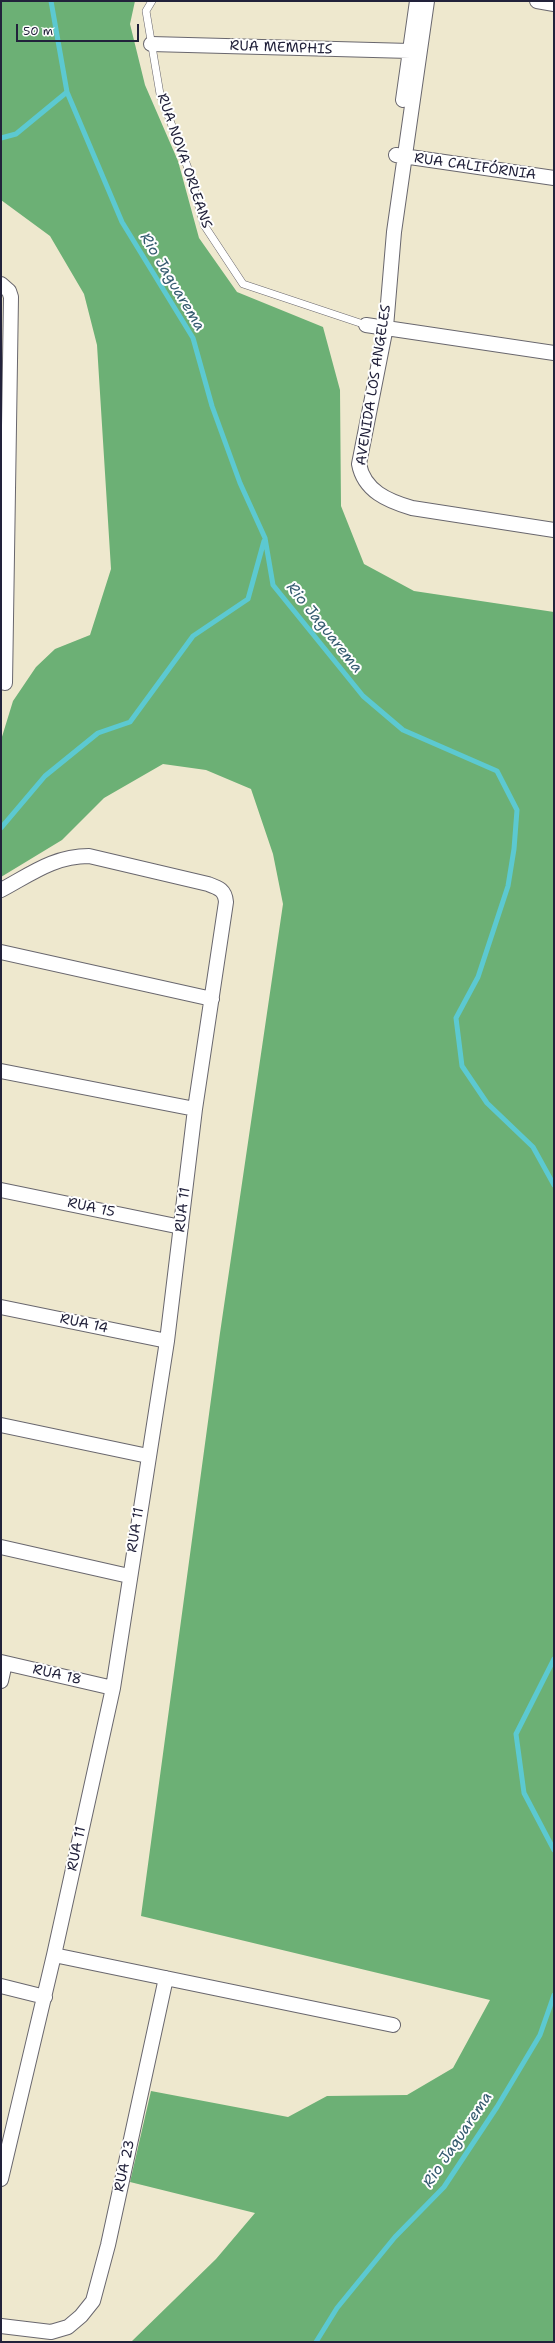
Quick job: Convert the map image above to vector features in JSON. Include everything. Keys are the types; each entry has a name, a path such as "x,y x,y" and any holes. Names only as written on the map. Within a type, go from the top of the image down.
{"street":[{"name":"AVENIDA LOS ANGELES","path":"417,1 410,52 400,156 386,327 359,464 361,474 366,483 376,493 394,503 412,508 554,530"},
{"name":"AVENIDA LOS ANGELES","path":"400,156 427,1"},
{"path":"537,1 554,4"},
{"name":"RUA MEMPHIS","path":"151,44 410,52"},
{"name":"RUA CALIFÓRNIA","path":"400,156 554,178"},
{"path":"1,284 8,291 11,297 5,682"},
{"name":"RUA NOVA ORLEANS","path":"366,325 554,353"},
{"name":"RUA 11","path":"1,890 56,860 72,856 89,856 220,888 225,894 226,902 195,1109 166,1341 113,1688 45,1997 1,2179"},
{"path":"1,952 212,999"},
{"path":"1,1071 195,1109"},
{"name":"RUA 15","path":"1,1190 181,1227"},
{"name":"RUA 14","path":"1,1307 166,1341"},
{"path":"1,1425 148,1456"},
{"path":"1,1547 129,1576"},
{"path":"1,1681 3,1662"},
{"name":"RUA 18","path":"3,1662 113,1688"},
{"path":"54,1955 393,2024"},
{"name":"RUA 23","path":"1,2326 51,2332 68,2327 81,2316 93,2301 108,2245 166,1978"},
{"path":"1,1986 45,1997"}],"lane":[{"name":"RUA NOVA ORLEANS","path":"152,1 146,11 160,94 189,171 204,225 243,284 366,325"}],"green space":[{"path":"1,1 135,1 130,24 145,85 178,161 199,238 237,292 323,327 340,390 341,506 364,564 414,591 554,612 554,2342 131,2342 216,2259 255,2213 130,2182 151,2091 288,2117 327,2096 407,2095 453,2068 490,2000 141,1916 220,1333 283,904 273,854 251,789 206,770 163,764 104,798 62,840 1,877 1,740 13,701 36,667 55,649 90,635 111,569 97,345 84,294 50,236 1,200"}],"waterway":[{"name":"Rio Jaguarema","path":"51,1 67,92 122,222 193,338 212,406 240,483 265,538 273,585 363,696 403,730 497,771 517,810 514,849 508,886 478,977 456,1018 462,1066 487,1103 533,1147 554,1185"},
{"path":"1,138 16,134 67,92"},
{"path":"1,828 45,776 98,733 130,722 193,636 248,599 264,541"},
{"name":"Rio Jaguarema","path":"554,1659 516,1734 524,1793 554,1850"},
{"name":"Rio Jaguarema","path":"316,2342 337,2308 395,2237 444,2187 497,2107 540,2035 554,1995"}]}
